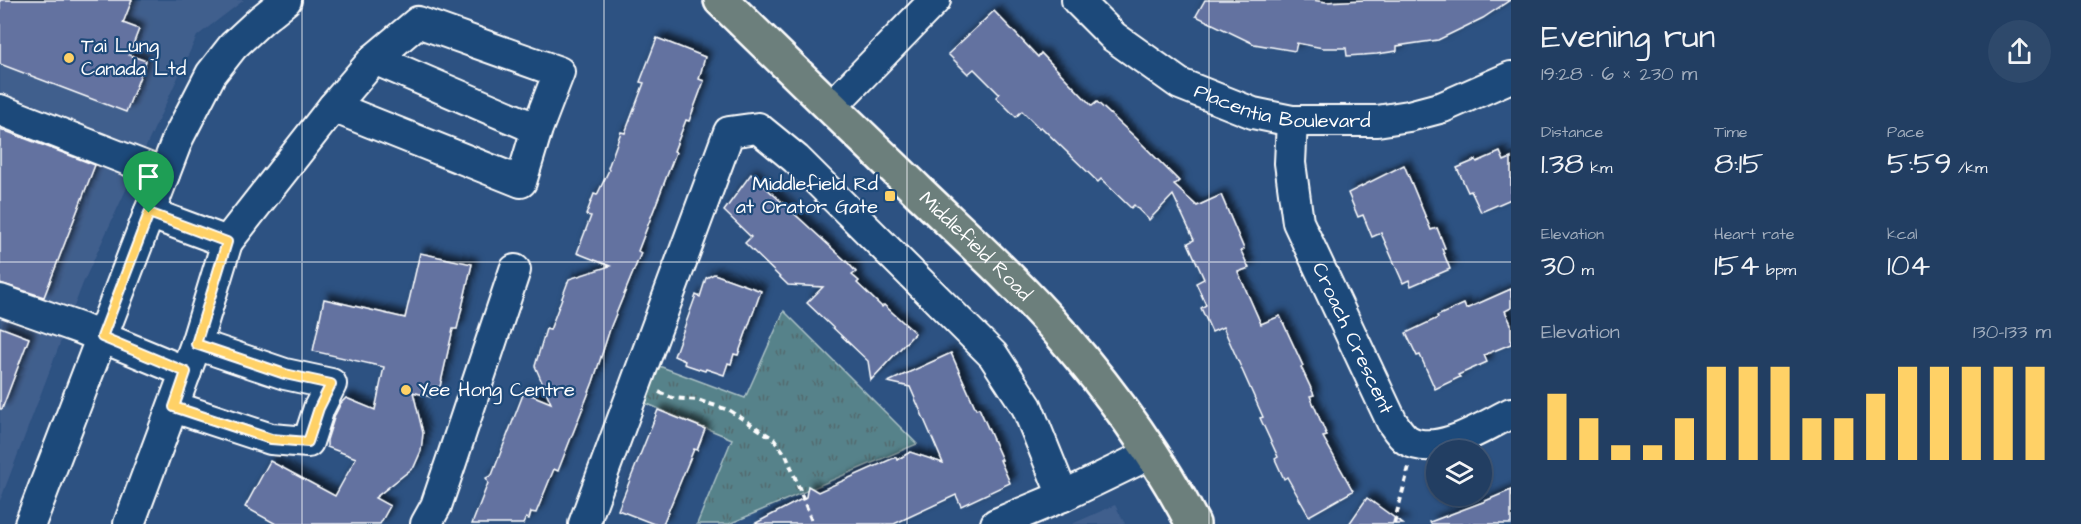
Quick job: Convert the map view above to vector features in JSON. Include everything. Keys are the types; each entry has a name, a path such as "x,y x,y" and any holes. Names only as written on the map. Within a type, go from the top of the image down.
{"main road":[{"name":"Middlefield Road","path":"722,0 991,261 1061,333 1152,453 1179,495 1193,524"}],"street":[{"path":"30,524 178,138 211,74 233,46 286,0"},
{"path":"831,107 935,0"},
{"name":"Placentia Boulevard","path":"1077,0 1114,37 1180,84 1253,113 1292,121 1377,121 1409,116 1443,107 1511,77"},
{"path":"129,524 196,344 227,242 333,107 374,59 418,22 558,72 521,182 333,107"},
{"path":"374,59 537,129"},
{"path":"0,110 164,174"},
{"name":"Croach Crescent","path":"1292,121 1290,163 1298,222 1392,423 1404,439 1416,444 1433,446 1458,440 1511,413"},
{"path":"584,524 729,132 758,128 796,159 993,355 1027,407 1063,496"},
{"path":"149,213 227,242"},
{"path":"426,524 436,506 515,270"},
{"path":"0,300 102,337 186,372"},
{"path":"174,407 271,439 308,442 319,408 331,384 285,374 196,344"},
{"path":"996,524 1063,496 1152,453"}],"path":[{"path":"637,381 672,398 698,400 729,411 774,439 787,457 813,524"},
{"path":"1394,524 1405,485"}],"shaded area":[{"path":"0,0 244,0 197,36 83,283 0,501"},
{"path":"1115,505 1125,524 1072,524"}],"green space":[{"path":"784,311 917,444 729,524 697,524 732,439 645,403 659,366 745,398"}],"building":[{"name":"Tai Lung Canada Ltd","path":"0,0 132,0 123,23 139,29 129,55 146,61 126,112 0,64"},
{"path":"1205,0 1326,2 1510,0 1483,18 1438,40 1397,46 1397,51 1347,56 1346,48 1323,48 1297,43 1295,51 1254,44 1196,16"},
{"path":"994,11 1038,57 1041,53 1092,106 1097,102 1137,139 1179,181 1174,185 1197,206 1221,195 1244,249 1241,251 1249,268 1238,272 1261,324 1280,316 1314,395 1310,396 1327,436 1323,437 1353,491 1309,516 1287,477 1284,479 1275,459 1278,457 1260,418 1263,417 1223,327 1212,332 1201,308 1206,305 1196,283 1204,279 1188,243 1194,240 1173,195 1149,220 1134,205 1131,208 1101,179 1098,182 1022,111 1016,117 996,97 999,94 974,69 968,74 948,54"},
{"path":"657,38 705,57 699,79 704,81 689,121 686,120 674,151 676,152 638,251 641,253 611,326 593,382 558,471 554,469 536,513 531,512 529,519 526,518 523,524 472,524 488,483 486,478 492,475 524,392 551,403 535,366 546,329 550,330 569,279 610,266 577,253 591,216 586,215 594,194 597,195 609,170 621,132 625,133 644,83 640,82"},
{"path":"0,129 95,165 44,297 0,283"},
{"path":"1500,152 1504,161 1511,158 1511,199 1481,212 1471,191 1468,192 1457,168"},
{"path":"1404,165 1431,230 1437,228 1450,269 1411,286 1409,280 1403,283 1381,233 1372,237 1363,215 1358,217 1348,193"},
{"path":"751,174 848,263 856,272 852,275 859,281 857,283 882,307 884,305 915,333 871,380 868,361 807,303 823,287 788,285 745,243 751,237 724,211"},
{"name":"Yee Hong Centre","path":"420,253 472,264 457,329 453,329 440,387 434,386 431,397 413,392 423,433 421,451 414,467 375,498 390,506 380,524 276,524 245,507 270,461 335,496 356,458 327,447 335,415 346,398 375,410 384,367 313,351 324,299 405,318"},
{"path":"714,274 761,291 738,355 734,354 724,375 684,364 685,361 674,356 696,295 700,297 706,278"},
{"path":"1511,289 1511,308 1505,311 1511,324 1511,344 1484,355 1487,362 1458,375 1460,377 1435,389 1420,355 1417,356 1406,333 1464,304 1466,309"},
{"path":"0,327 29,338 2,409 0,409"},
{"path":"951,353 976,409 979,408 1010,483 961,506 956,495 894,524 754,524 806,497 808,486 818,492 896,457 897,460 910,452 943,463 910,387 888,382"},
{"path":"658,410 705,429 697,450 694,449 663,524 654,524 618,510"},
{"path":"1511,490 1511,524 1431,524 1430,522 1472,506 1492,506 1492,498"},
{"path":"1367,498 1403,524 1349,524"}],"place":[{"name":"Tai Lung Canada Ltd","path":"69,58"},
{"name":"Middlefield Rd at Orator Gate","path":"890,196"},
{"name":"Yee Hong Centre","path":"406,390"}],"route":[{"path":"149,213 227,242 196,344 285,374 331,384 319,408 308,442 271,439 174,407 186,372 102,337 149,213"}]}
